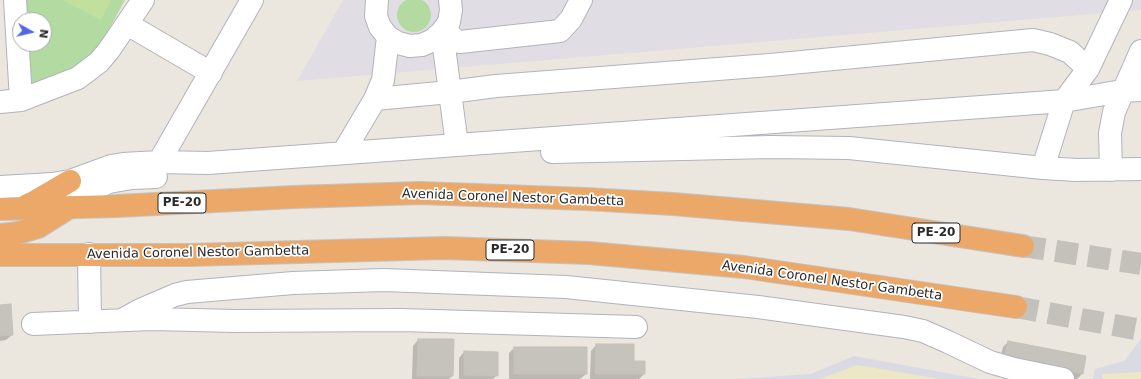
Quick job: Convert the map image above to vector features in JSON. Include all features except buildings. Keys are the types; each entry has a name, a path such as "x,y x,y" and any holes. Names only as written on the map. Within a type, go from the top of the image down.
{"highway":[{"path":"7,209 34,202 70,181"},
{"name":"Avenida Coronel Nestor Gambetta","path":"7,209 71,206 117,206 294,197 420,193 586,199 673,204 849,220 1023,246"},
{"path":"0,235 18,233 38,227 71,206"},
{"name":"Avenida Coronel Nestor Gambetta","path":"0,255 189,255 444,248 589,253 744,267 1016,307"}],"street":[{"path":"15,0 10,101 78,78 99,62 109,50 143,0"},
{"path":"159,162 252,0"},
{"path":"377,0 376,16 380,27 388,37 398,43 410,46 422,45 433,40 444,30 449,22 451,10 450,0"},
{"path":"444,30 455,40 460,42 560,31 571,19 581,0"},
{"path":"1043,168 1064,101 1088,69 1121,0"},
{"path":"127,24 211,73"},
{"path":"444,30 457,145"},
{"path":"343,154 375,99 382,80 388,37"},
{"path":"375,99 496,86 770,65 1033,40 1050,44 1070,52 1088,69"},
{"path":"1111,170 1110,133 1114,112 1132,91 1141,51"},
{"path":"0,187 52,184 70,181 111,166 159,162 208,163 343,154 1064,101 1132,91"},
{"path":"71,206 97,187 109,182 132,178 364,166 513,154 771,146 849,148 1043,168 1111,170 1141,169"},
{"path":"89,254 90,322"},
{"path":"122,320 140,310 175,295 187,292 293,283 392,280 566,287 758,307 904,326 923,331 990,362 1014,369 1063,379"},
{"path":"236,321 237,288"},
{"path":"33,324 122,320 401,320 636,327"}],"shaded area":[{"path":"343,0 1141,0 1141,10 297,81"},
{"path":"1141,339 1141,379 1093,379 1095,369 1124,361"},
{"path":"854,356 979,379 737,379 811,374"}],"green space":[{"path":"411,-2 417,-2 426,3 430,9 430,21 426,27 417,32 411,32 402,27 397,18 397,12 402,3"},
{"path":"25,0 125,0 101,44 71,71 32,86 30,52 52,52 52,12 26,12"},
{"path":"62,0 111,0 101,20"}],"sand":[{"path":"857,365 940,379 820,379"},
{"path":"1141,372 1141,379 1102,379 1102,374"}],"tunnel":[{"path":"1023,246 1141,264"},
{"path":"1016,307 1141,330"}]}
